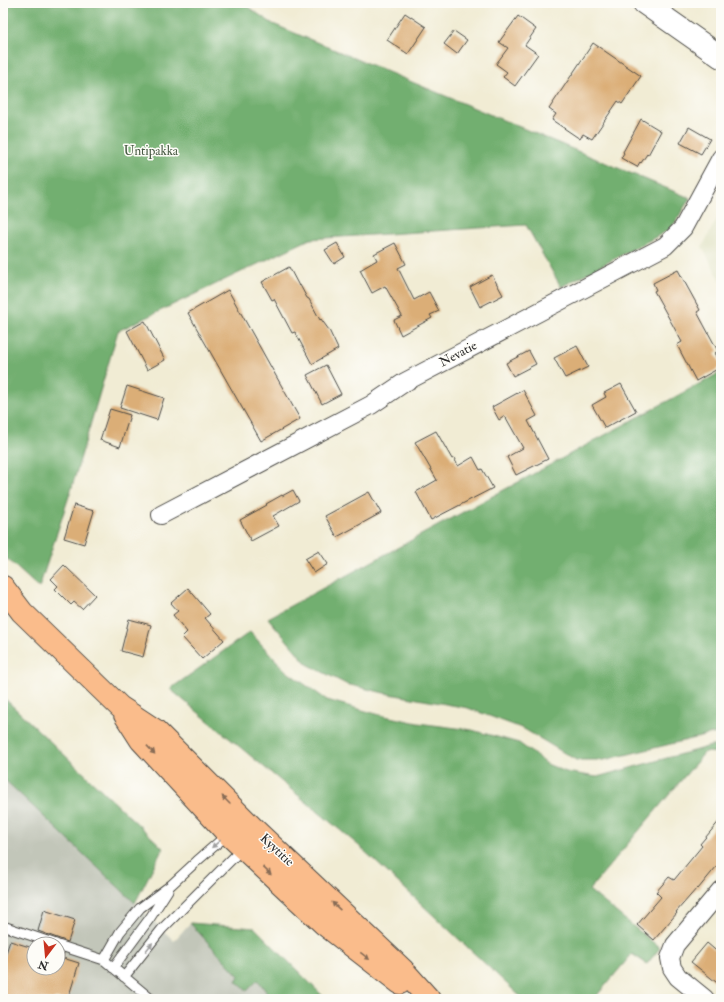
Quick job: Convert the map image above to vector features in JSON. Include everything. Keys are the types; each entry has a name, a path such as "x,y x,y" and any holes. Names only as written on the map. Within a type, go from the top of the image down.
{"main road":[{"name":"Kyytitie","path":"3,587 22,612 120,707 155,730 244,838 324,924 397,981 424,999"},
{"name":"Kyytitie","path":"3,601 22,612"},
{"name":"Kyytitie","path":"244,838 403,970 429,999"}],"street":[{"path":"644,3 721,57"},
{"name":"Nevatie","path":"161,515 371,405 405,382 665,246 683,228 721,158"},
{"path":"705,999 678,977 672,968 670,958 674,945 721,890"}],"lane":[{"path":"104,960 120,932 140,908 171,885 197,860 244,838"},
{"path":"124,977 162,930 194,896 244,838"},
{"path":"113,968 150,918 171,885"},
{"path":"3,926 33,936"},
{"path":"66,947 104,960 151,999"}],"shaded area":[{"path":"721,211 721,282 702,247"},
{"path":"3,778 174,941 190,923 240,976 237,982 247,991 258,980 267,993 255,999 3,999"}],"green space":[{"name":"Untipakka","path":"3,3 242,3 273,24 690,198 671,229 561,287 526,225 310,239 118,331 72,487 39,588 3,555"},
{"path":"721,372 721,732 604,760 576,760 524,729 468,708 384,693 346,684 307,664 268,618"},
{"path":"250,632 286,671 327,700 380,715 418,723 472,730 519,743 547,764 566,772 597,777 711,746 721,746 721,753 705,752 589,890 660,948 647,964 632,954 594,999 523,999 358,845 170,689"},
{"path":"3,697 163,848 135,903 3,778"},
{"path":"190,923 255,928 326,999 255,999 267,993 258,980 247,991 236,981 239,976"}],"building":[{"path":"405,13 426,27 408,54 387,40"},
{"path":"518,16 536,29 525,45 538,54 515,86 503,77 507,72 496,64 508,48 499,42"},
{"path":"454,31 467,40 457,54 444,44"},
{"path":"593,43 641,76 622,104 618,101 592,139 583,134 580,139 552,120 556,114 549,109"},
{"path":"641,119 661,131 648,155 647,154 637,167 621,158"},
{"path":"689,127 710,139 701,154 680,143"},
{"path":"337,243 345,257 334,264 325,250"},
{"path":"395,243 406,264 398,268 414,300 429,292 439,311 430,315 432,318 401,335 394,320 402,316 385,286 372,293 360,270 377,260 374,254"},
{"path":"289,267 320,320 321,319 329,330 338,349 312,364 295,332 292,333 274,299 272,300 262,282"},
{"path":"678,270 700,310 697,312 718,351 715,353 721,364 721,367 696,381 677,345 682,342 654,291 656,290 653,283"},
{"path":"492,275 503,295 480,307 470,287"},
{"path":"228,290 300,419 261,441 188,313"},
{"path":"145,321 165,360 147,370 127,331"},
{"path":"577,346 588,367 565,378 554,358"},
{"path":"529,351 536,364 513,376 506,363"},
{"path":"326,365 341,394 322,404 307,375"},
{"path":"621,384 636,411 605,428 592,405 606,397 604,393"},
{"path":"127,386 164,398 157,420 120,408"},
{"path":"523,390 537,416 528,421 548,459 516,475 507,457 523,448 505,416 499,420 492,407"},
{"path":"110,409 130,415 120,447 100,440"},
{"path":"436,431 452,459 454,458 458,466 473,457 493,488 431,520 416,492 437,480 415,442"},
{"path":"293,490 299,501 273,516 279,526 251,541 240,520"},
{"path":"369,492 381,513 337,537 325,516"},
{"path":"74,505 94,511 84,544 64,538"},
{"path":"319,551 328,564 314,573 305,559"},
{"path":"64,565 95,595 82,609 74,602 71,605 55,589 58,586 51,579"},
{"path":"188,588 210,614 205,618 224,640 202,659 182,637 187,632 173,615 178,611 171,603"},
{"path":"129,619 151,625 143,657 121,651"},
{"path":"721,819 721,861 698,889 697,888 676,912 677,913 654,940 637,925 661,897 656,892 669,877 674,880 702,846 700,844"},
{"path":"44,910 75,920 68,942 66,941 66,936 52,936 38,931"},
{"path":"10,941 26,946 26,976 66,976 66,959 79,963 68,999 3,999 3,962"},
{"path":"707,943 721,955 721,986 691,962"}]}
